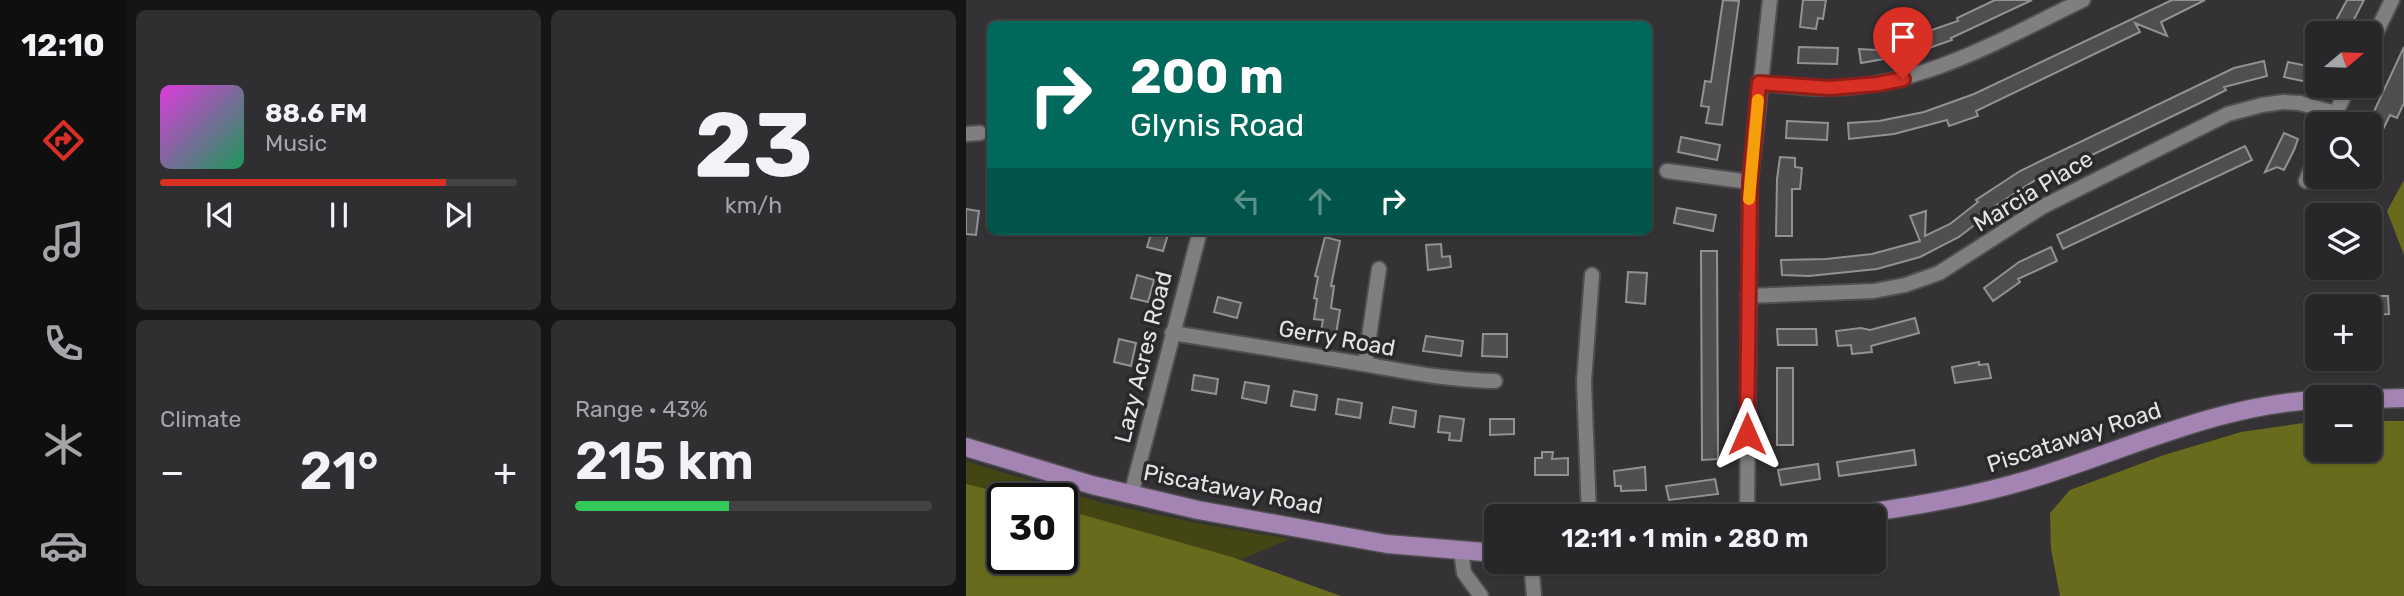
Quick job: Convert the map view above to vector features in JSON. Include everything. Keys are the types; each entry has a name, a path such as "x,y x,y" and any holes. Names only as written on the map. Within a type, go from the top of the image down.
{"main road":[{"path":"2382,399 2404,398"},
{"name":"Piscataway Road","path":"1886,510 1938,503 1974,494 2031,479 2215,419 2255,409 2305,402"},
{"name":"Piscataway Road","path":"966,447 1092,485 1198,510 1387,544 1484,552"}],"street":[{"path":"1747,504 1750,181 1770,0"},
{"path":"1759,83 1830,88 1878,84 1910,77 1962,59 2082,0"},
{"path":"2382,21 2392,0"},
{"name":"Marcia Place","path":"1748,296 1874,291 1905,285 1939,273 2042,207 2228,114 2283,102 2300,103 2319,112"},
{"path":"1667,171 1750,181"},
{"name":"Lazy Acres Road","path":"1131,495 1199,235"},
{"path":"1365,364 1379,268"},
{"path":"1589,504 1584,382 1592,275"},
{"name":"Gerry Road","path":"1172,333 1409,373 1495,381"},
{"path":"1461,551 1464,573 1480,596"},
{"path":"1532,574 1534,596"}],"shaded area":[{"path":"2404,180 2404,255 2387,211"},
{"path":"2382,421 2404,421 2404,596 2060,596 2051,549 2050,513 2070,490 2164,455 2241,432 2305,423 2305,462 2382,462"},
{"path":"966,461 1038,483 987,483 987,574 1078,574 1078,495 1197,523 1290,539 1153,596 966,596"},
{"path":"966,484 987,489 987,574 1078,574 1078,514 1232,557 1341,596 966,596"}],"building":[{"path":"1723,0 1739,1 1722,125 1706,123 1709,107 1701,106 1705,81 1711,82"},
{"path":"1803,0 1826,0 1823,19 1818,18 1816,29 1800,27"},
{"path":"1995,0 2032,0 1951,38 1952,40 1912,54 1861,63 1859,49 1877,50 1878,44 1906,39 1958,21 1957,18"},
{"path":"2172,0 2205,0 2161,22 2167,36 2135,23 2140,32 1976,111 1978,116 1949,126 1947,120 1894,134 1849,139 1848,123 1879,121 1924,112 1974,94"},
{"path":"2347,0 2364,0 2353,21 2336,21"},
{"path":"1799,47 1838,48 1837,64 1798,63"},
{"path":"2404,47 2404,103 2397,118 2390,115 2382,131 2382,112 2374,112"},
{"path":"2264,61 2267,76 2224,87 2226,90 2204,101 2038,181 2037,179 1992,208 1994,210 1959,237 1920,257 1877,269 1809,276 1782,275 1781,260 1872,254 1920,241 1910,216 1926,211 1925,236 1950,224 1978,202 1976,200 2020,171 2234,68"},
{"path":"2288,62 2305,66 2305,81 2284,77"},
{"path":"1787,121 1828,123 1827,140 1786,138"},
{"path":"2284,133 2298,139 2294,150 2284,170 2277,167 2265,172"},
{"path":"1681,137 1720,145 1717,160 1678,152"},
{"path":"2245,146 2252,160 2063,249 2057,235"},
{"path":"1780,157 1795,158 1795,167 1802,168 1800,189 1792,189 1792,236 1776,236"},
{"path":"1677,208 1716,215 1713,231 1674,223"},
{"path":"966,209 979,211 976,235 966,234"},
{"path":"1151,235 1168,235 1163,251 1147,247"},
{"path":"1325,237 1340,241 1331,286 1334,286 1331,308 1340,310 1336,334 1321,331 1323,320 1314,319 1318,277 1315,276"},
{"path":"1441,244 1442,257 1450,256 1451,267 1428,270 1426,245"},
{"path":"2051,247 2057,261 2018,279 2020,282 1993,301 1984,288 2019,262"},
{"path":"1701,251 1717,251 1718,459 1702,460"},
{"path":"1628,272 1647,273 1645,304 1626,302"},
{"path":"1137,275 1154,280 1148,302 1131,298"},
{"path":"2382,296 2388,296 2389,314 2382,314"},
{"path":"1218,297 1241,303 1237,318 1214,312"},
{"path":"1915,318 1919,333 1871,346 1872,352 1852,354 1851,345 1838,346 1836,331 1861,328 1870,330"},
{"path":"1777,329 1816,329 1817,345 1778,345"},
{"path":"1483,334 1507,334 1507,357 1482,356"},
{"path":"1426,336 1463,341 1461,356 1423,351"},
{"path":"1119,339 1136,343 1131,366 1114,362"},
{"path":"1979,362 1979,365 1988,364 1991,378 1955,383 1952,367"},
{"path":"1777,368 1793,368 1793,445 1777,445"},
{"path":"1194,375 1218,379 1216,394 1192,390"},
{"path":"1245,382 1269,386 1266,403 1242,398"},
{"path":"1294,391 1317,395 1315,410 1291,406"},
{"path":"1338,399 1362,403 1360,418 1336,414"},
{"path":"1393,407 1416,411 1414,427 1390,423"},
{"path":"1440,416 1464,419 1461,441 1449,440 1450,433 1438,432"},
{"path":"1490,419 1514,419 1514,434 1490,435"},
{"path":"1914,450 1916,465 1839,476 1837,462"},
{"path":"1542,452 1553,452 1552,459 1568,458 1568,475 1535,475 1535,458 1542,458"},
{"path":"1818,464 1820,479 1781,485 1778,470"},
{"path":"1645,467 1646,490 1621,491 1621,486 1615,486 1614,471"},
{"path":"1715,479 1718,494 1669,500 1666,486"}],"slow traffic":[{"path":"1749,199 1758,100"}],"route":[{"path":"1747,434 1750,181 1759,83 1830,88 1903,79"}]}
